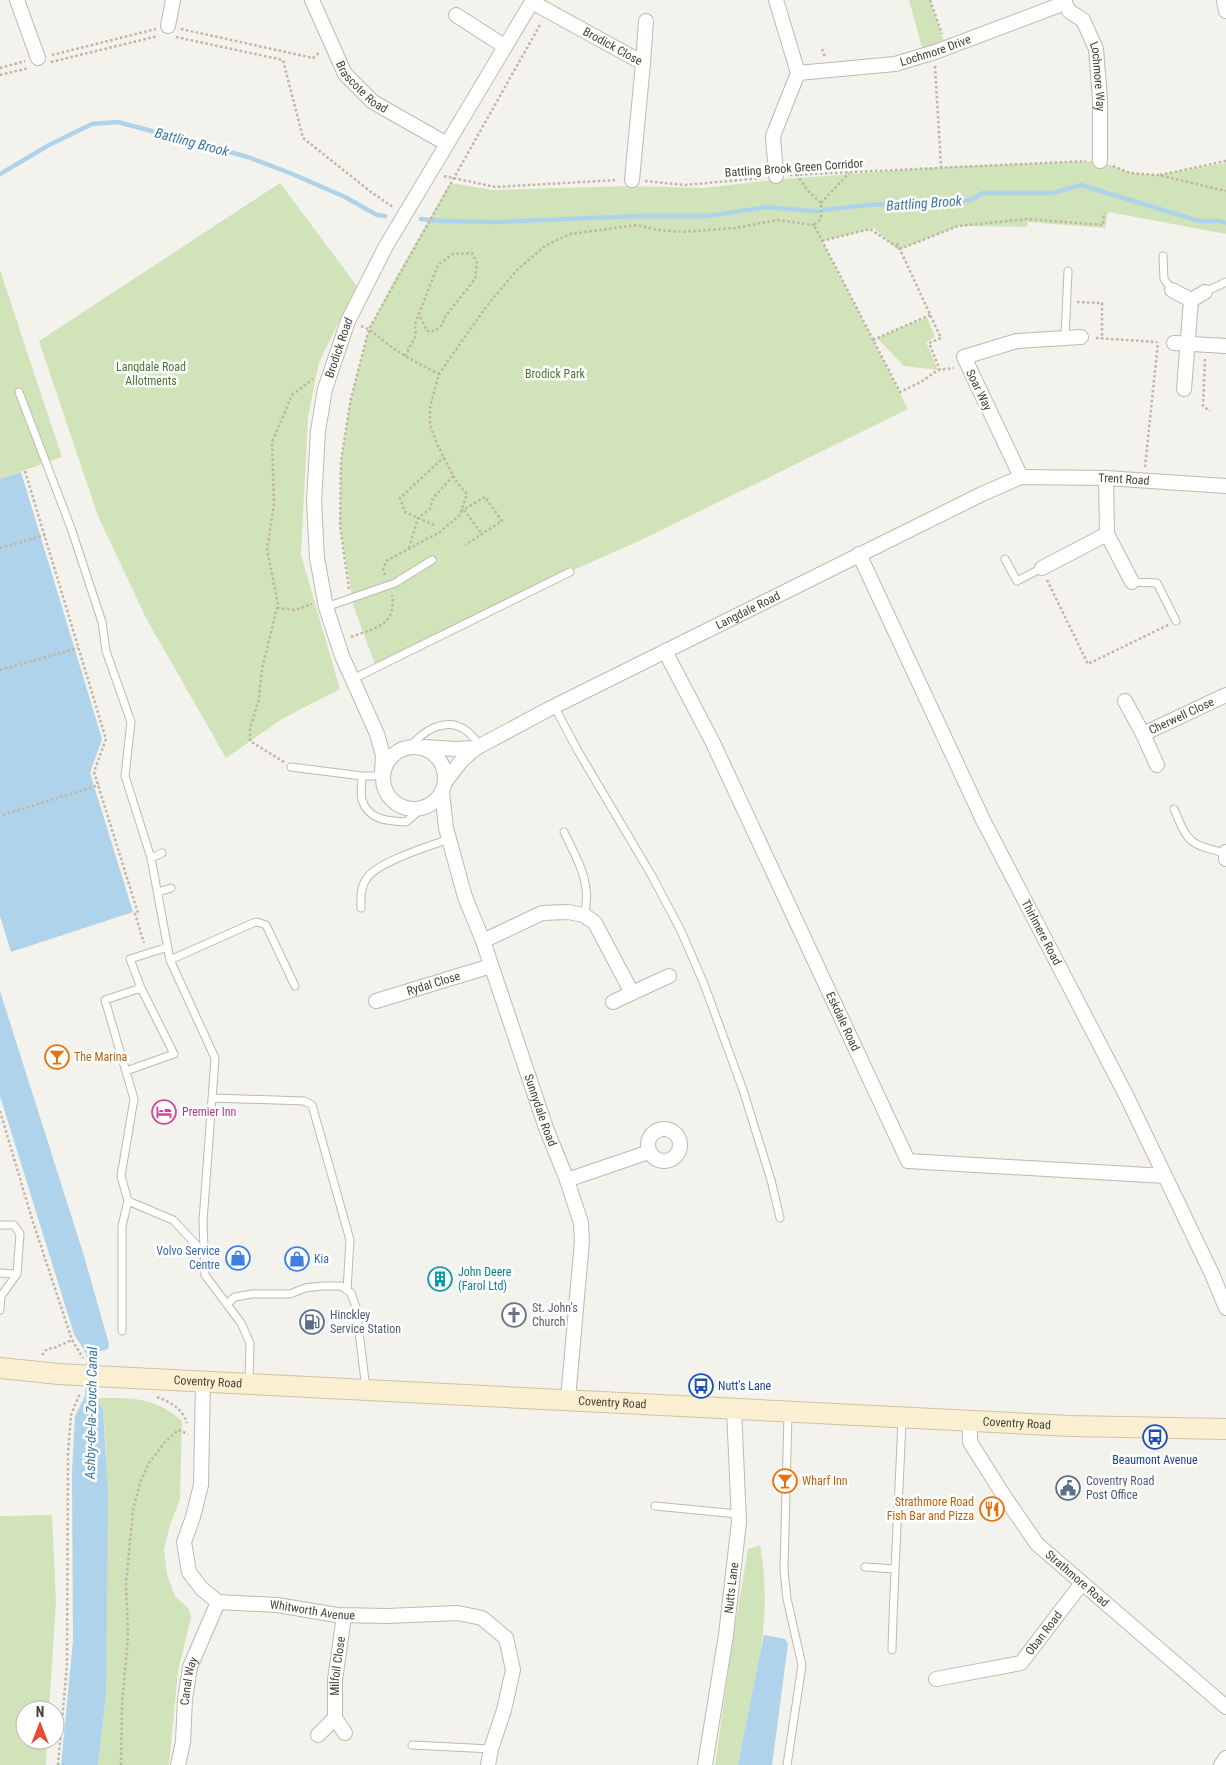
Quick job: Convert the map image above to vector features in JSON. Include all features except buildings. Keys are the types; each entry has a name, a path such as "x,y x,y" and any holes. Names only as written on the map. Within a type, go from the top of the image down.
{"main road":[{"name":"Coventry Road","path":"0,1368 59,1374 250,1382 788,1412 1070,1426 1226,1429"}],"street":[{"path":"17,0 40,62"},
{"path":"168,33 173,0"},
{"name":"Brascote Road","path":"312,0 345,74 373,102 447,144"},
{"path":"776,0 798,73 773,136 776,176"},
{"path":"1224,0 1226,11"},
{"name":"Brodick Close","path":"533,1 643,63 632,180"},
{"name":"Brodick Road","path":"382,774 383,755 377,734 338,643 326,603 317,558 314,502 318,431 325,389 348,321 386,246 504,46 533,1"},
{"name":"Lochmore Drive","path":"798,73 887,66 940,49 1065,1"},
{"name":"Lochmore Way","path":"1065,1 1069,11 1083,20 1096,49 1101,106 1100,161"},
{"path":"456,15 504,46"},
{"path":"643,63 646,21"},
{"path":"1172,290 1190,300"},
{"path":"1190,300 1206,292"},
{"path":"1184,389 1180,344 1190,300"},
{"name":"Soar Way","path":"1021,477 964,357 1018,341 1081,337"},
{"path":"1180,344 1226,346"},
{"name":"Trent Road","path":"1021,477 1106,478 1226,486"},
{"name":"Langdale Road","path":"443,787 462,760 478,747 554,706 859,554 1021,477"},
{"path":"1106,478 1107,534 1132,582"},
{"path":"1042,568 1107,534"},
{"name":"Thirlmere Road","path":"859,554 983,820 1127,1097 1212,1274 1226,1308"},
{"name":"Eskdale Road","path":"665,651 713,743 908,1161 1165,1176"},
{"name":"Cherwell Close","path":"1125,701 1143,734 1226,695"},
{"name":"Brodick Road","path":"377,734 388,745 398,750"},
{"path":"1143,734 1156,765"},
{"path":"417,747 433,753 442,762 445,773 443,787 437,800 424,807 409,809 398,805 389,798 384,787 382,774 386,762 398,750 417,747"},
{"name":"Langdale Road","path":"417,747 456,749 478,747"},
{"name":"Sunnydale Road","path":"443,787 447,834 466,897 581,1223 582,1241 568,1399"},
{"name":"Sunnydale Road","path":"424,807 447,834"},
{"path":"483,941 542,913 568,912 584,915 595,923 632,993"},
{"name":"Rydal Close","path":"376,1001 491,966"},
{"path":"613,1002 669,976"},
{"path":"567,1180 649,1152"},
{"path":"203,1380 201,1485 184,1542 189,1572 202,1589 218,1602"},
{"name":"Nutts Lane","path":"705,1765 726,1635 738,1514 734,1409"},
{"name":"Strathmore Road","path":"970,1421 970,1442 1037,1544 1226,1707"},
{"name":"Oban Road","path":"936,1679 1021,1663 1082,1583"},
{"name":"Whitworth Avenue","path":"218,1602 277,1605 344,1616 458,1613 482,1618 506,1638 513,1670 488,1765"},
{"name":"Canal Way","path":"178,1765 183,1742 185,1699 190,1667 218,1602"},
{"name":"Milfoil Close","path":"334,1718 335,1680 344,1616"},
{"path":"318,1735 334,1718 345,1733"},
{"path":"1221,1765 1226,1758"}],"lane":[{"path":"1163,256 1164,279 1172,290"},
{"path":"1065,338 1068,271"},
{"path":"1206,292 1226,282"},
{"path":"19,392 70,528 102,622 106,651 131,722 125,776 151,858 170,960 215,1058 203,1221 205,1275 241,1323 250,1343 250,1382"},
{"path":"1005,559 1017,581 1042,568"},
{"path":"326,603 389,585 432,560"},
{"path":"353,679 570,572"},
{"path":"1132,582 1157,583 1176,621"},
{"path":"554,706 595,781 652,876 685,940 704,984 743,1090 771,1180 780,1218"},
{"path":"417,747 427,730 446,724 462,728 478,747"},
{"path":"291,767 362,776 382,774"},
{"path":"362,776 362,800 371,814 386,821 406,822 424,807"},
{"path":"1174,809 1184,834 1198,846 1226,855"},
{"path":"564,832 586,879 586,907 584,915"},
{"path":"361,908 361,891 367,877 380,867 447,834"},
{"path":"151,858 162,853"},
{"path":"158,892 171,888"},
{"path":"170,960 252,923 261,923 266,925 295,986"},
{"path":"126,1071 174,1054 141,988 130,959 168,947"},
{"path":"122,1331 122,1226 128,1201 121,1176 134,1099 105,1000 141,988"},
{"path":"212,1098 304,1101 312,1105 350,1240 347,1290"},
{"path":"128,1201 173,1220 204,1254"},
{"path":"0,1224 14,1225 20,1234 17,1274 2,1296 0,1310"},
{"path":"0,1273 17,1274"},
{"path":"227,1304 235,1297 252,1294 290,1294 304,1288 341,1286 351,1293 356,1307 366,1389"},
{"path":"787,1765 802,1665 786,1599 784,1570 788,1412"},
{"path":"892,1650 902,1417"},
{"path":"654,1506 738,1514"},
{"path":"865,1567 895,1569"},
{"path":"412,1745 491,1749"}],"path":[{"path":"930,0 940,49 941,167"},
{"path":"358,587 349,591 340,526 341,461 351,398 369,329 548,10"},
{"path":"0,68 40,62 168,33 313,58 331,44"},
{"path":"0,76 40,62 168,33 283,60 303,138 370,192 405,214"},
{"name":"Battling Brook Green Corridor","path":"430,173 495,187 632,180 684,185 797,174 1100,161 1130,173 1158,175 1226,191"},
{"name":"Battling Brook Green Corridor","path":"1158,175 1226,161"},
{"path":"338,643 381,626 390,618 394,603 383,570 386,561 440,532 460,515 467,494 457,483 437,444 430,425 430,407 439,374 486,307 517,270 546,245 570,234 636,225 658,230 683,232 735,228 777,220 814,225 821,219 821,203 850,172"},
{"path":"797,174 807,190 821,203"},
{"path":"900,249 958,226 1027,219 1103,225 1104,213"},
{"path":"814,225 900,392 940,370 970,370"},
{"path":"822,241 870,229 900,249"},
{"path":"897,243 941,338 929,343 940,370"},
{"path":"405,356 416,335 415,324 418,314 438,265 453,254 472,253 477,263 475,279 445,317 442,325 435,331 427,331 418,314"},
{"path":"1066,301 1102,303 1102,339"},
{"path":"873,340 930,315"},
{"path":"348,321 369,329 405,356 439,374"},
{"path":"1081,337 1180,344"},
{"path":"1144,481 1158,342"},
{"path":"1206,345 1204,406 1210,411"},
{"path":"291,767 250,741 250,728 259,699 262,669 278,604 267,550 274,504 272,442 292,395 332,364"},
{"path":"434,525 405,512 400,498 444,457"},
{"path":"25,471 106,739 94,772 138,913 135,914 148,953"},
{"path":"409,550 418,518 430,509 433,498 453,476"},
{"path":"462,510 486,497 502,521 465,545"},
{"path":"462,510 482,534"},
{"path":"0,548 45,535"},
{"path":"1042,568 1088,664 1176,621"},
{"path":"277,608 295,610 326,603"},
{"path":"0,670 78,648"},
{"path":"3,815 99,785"},
{"path":"0,1111 32,1219 72,1340 84,1356 83,1364"},
{"path":"40,1358 47,1349 72,1340"},
{"path":"58,1765 67,1665 68,1452 71,1415 79,1397 80,1389"},
{"path":"120,1765 122,1705 128,1637 126,1584 133,1510 140,1483 154,1456 178,1430 190,1434 187,1420 180,1410 170,1402 152,1395"}],"green space":[{"path":"909,0 930,0 945,45 924,55"},
{"name":"Brodick Park","path":"1100,161 1130,173 1158,175 1226,163 1226,234 1108,212 1105,228 1028,222 1027,227 959,226 898,250 874,228 822,241 908,409 639,541 506,600 375,664 354,608 340,526 341,461 351,398 369,329 396,277 450,183 493,190 629,186 703,188 772,180 941,167"},
{"name":"Langdale Road Allotments","path":"280,183 357,286 319,362 308,417 301,555 340,689 282,719 226,758 146,618 98,516 39,341"},
{"path":"0,270 62,457 0,479"},
{"path":"927,317 935,337 926,342 938,370 904,366 877,338"},
{"path":"96,1398 142,1400 162,1407 182,1421 180,1499 170,1525 164,1550 167,1574 175,1596 189,1609 191,1618 178,1671 169,1765 98,1765 106,1696 106,1450 103,1409"},
{"path":"52,1515 56,1601 50,1700 15,1700 15,1750 47,1750 46,1765 0,1765 0,1516"},
{"path":"760,1545 765,1600 756,1683 738,1765 715,1765 748,1549"}],"water":[{"path":"21,472 102,739 90,773 133,912 11,952 0,916 0,479"},
{"name":"Ashby-de-la-Zouch Canal","path":"0,991 84,1256 109,1344 108,1349 98,1352 96,1398 103,1409 108,1493 106,1696 98,1765 61,1765 62,1750 65,1750 65,1723 73,1640 72,1472 75,1416 85,1396 87,1355 74,1334 0,1096"},
{"path":"764,1635 785,1639 788,1644 772,1765 738,1765"}],"waterway":[{"name":"Battling Brook","path":"0,174 49,145 92,124 118,122 248,157 345,197 377,215 385,216"},
{"name":"Battling Brook","path":"824,210 868,205 971,200 983,193 1053,193 1081,185 1199,221 1220,221 1226,223"},
{"name":"Battling Brook","path":"421,219 496,222 638,216 708,216 767,207 818,211"}],"place":[{"name":"The Marina","path":"57,1057"},
{"name":"Premier Inn","path":"164,1112"},
{"name":"Volvo Service Centre","path":"238,1258"},
{"name":"Kia","path":"297,1259"},
{"name":"John Deere (Farol Ltd)","path":"440,1279"},
{"name":"St. John's Church","path":"514,1315"},
{"name":"Hinckley Service Station","path":"312,1322"},
{"name":"Nutt's Lane","path":"701,1386"},
{"name":"Beaumont Avenue","path":"1155,1437"},
{"name":"Wharf Inn","path":"785,1481"},
{"name":"Coventry Road Post Office","path":"1068,1488"},
{"name":"Strathmore Road Fish Bar and Pizza","path":"992,1509"}]}
